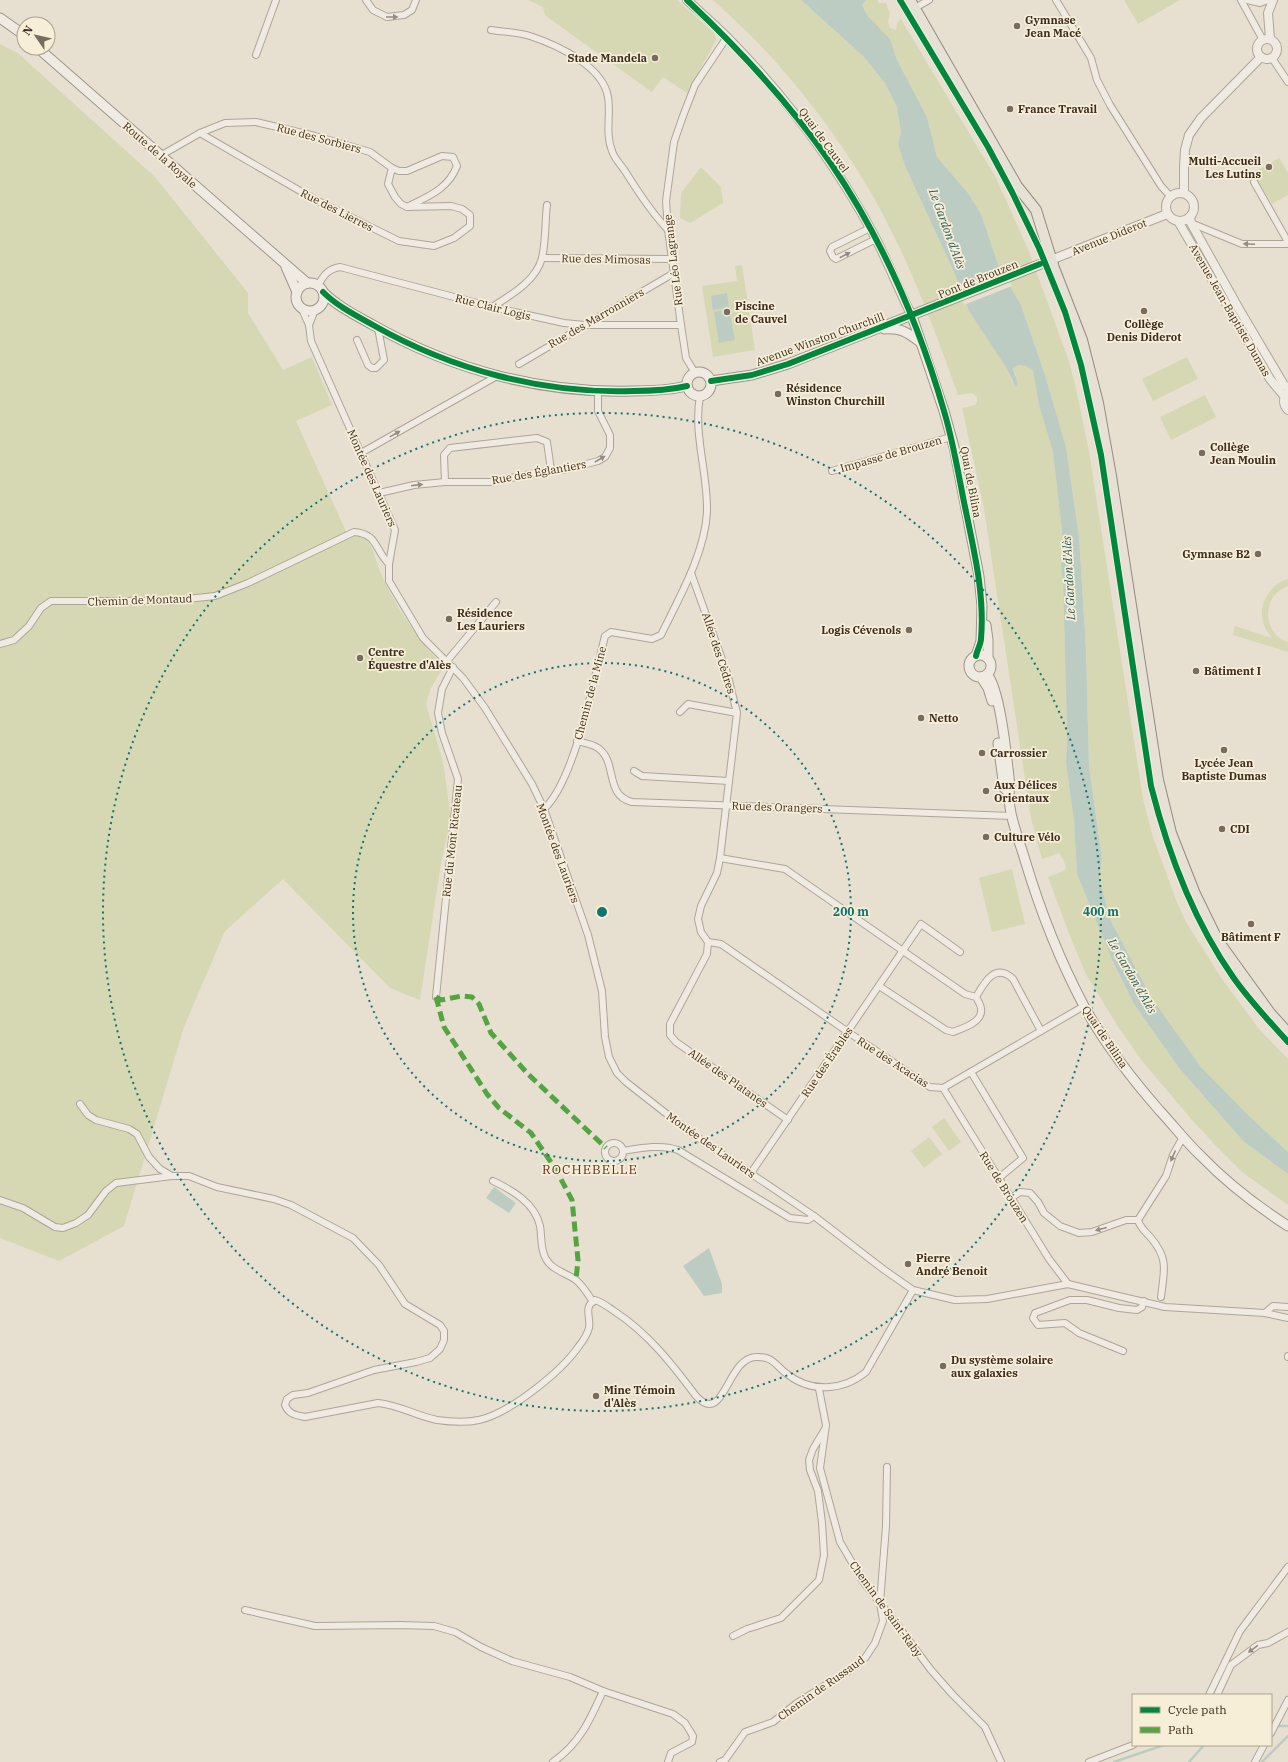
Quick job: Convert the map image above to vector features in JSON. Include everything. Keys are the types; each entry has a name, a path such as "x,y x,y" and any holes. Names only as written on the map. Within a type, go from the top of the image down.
{"main road":[{"path":"912,4 1017,186 1036,210 1051,260 1082,340 1098,403 1111,476 1158,780 1171,832 1195,894 1218,941 1270,1013 1288,1033"},
{"path":"0,18 16,29"},
{"name":"Route de la Royale","path":"47,56 307,283"},
{"name":"Pont de Brouzen","path":"916,314 1051,260"},
{"name":"Route de la Royale","path":"282,261 297,292"},
{"path":"338,305 308,311 301,307 296,300 297,292 299,288 307,283 320,288 338,305 378,328 433,355 497,376 553,387 598,392 661,390 688,386"},
{"path":"318,308 324,299 320,288"},
{"name":"Avenue Winston Churchill","path":"711,381 752,375 794,361 916,314"},
{"name":"Quai de Bilina","path":"916,314 920,342 944,411 951,437 979,576 982,606 988,640 988,658"},
{"name":"Avenue Winston Churchill","path":"874,330 901,330 920,342"},
{"path":"695,373 705,374 711,381 708,391 700,396 693,394 688,386 688,380 695,373"},
{"name":"Quai de Bilina","path":"976,656 981,641 982,606"},
{"path":"981,655 988,658 991,668 984,676 974,676 969,670 969,663 976,656 981,655"},
{"name":"Quai de Bilina","path":"984,676 993,703 1004,788 1009,793 1012,816 1032,884 1048,930 1084,1006 1111,1048 1141,1089 1200,1156 1256,1204 1288,1226"}],"street":[{"path":"256,56 276,0"},
{"path":"366,0 373,10 387,18 404,15 412,10 416,0"},
{"name":"Quai de Cauvel","path":"687,0 726,37 761,74 813,138 844,184 870,228 916,314"},
{"path":"912,4 929,0"},
{"path":"1056,0 1091,58 1097,80 1110,105 1161,186 1171,197"},
{"path":"1241,0 1267,40 1277,46 1277,53 1272,58 1266,59 1261,57"},
{"path":"1247,0 1260,3 1268,0"},
{"path":"1261,57 1258,48 1267,40 1268,13 1273,0"},
{"path":"491,30 529,36 557,47 582,62 599,76 605,85 608,98 609,138 612,152 654,214 668,230"},
{"name":"Rue Léo Lagrange","path":"695,373 686,358 671,259 666,201 674,142 695,85 726,37"},
{"path":"1184,194 1185,150 1189,135 1201,118 1261,57"},
{"path":"1272,58 1288,82"},
{"name":"Rue des Sorbiers","path":"160,156 200,133 225,122 256,122 315,136 370,152 392,168"},
{"name":"Rue des Lierres","path":"200,133 314,198 399,241 434,246 454,238 470,226 470,215 462,208 450,206 407,207"},
{"path":"442,156 453,158 457,166 453,176 442,189 407,207 401,204 395,197 388,184 392,168 399,171 407,171 442,156"},
{"path":"1178,221 1191,220 1242,244 1288,243 1254,182"},
{"path":"1168,214 1166,207 1168,200 1178,193 1184,194 1190,197 1194,203 1194,210 1191,220"},
{"path":"492,307 513,295 530,278 542,258 546,205"},
{"name":"Avenue Diderot","path":"1051,260 1168,214"},
{"name":"Avenue Jean-Baptiste Dumas","path":"1168,214 1172,219 1178,221 1270,379 1286,395"},
{"name":"Avenue Jean-Baptiste Dumas","path":"1191,220 1239,309 1284,385 1288,387"},
{"path":"870,228 832,247 830,251 833,257 836,259 876,239"},
{"name":"Rue des Mimosas","path":"542,258 671,259"},
{"name":"Rue Clair Logis","path":"320,288 323,277 331,268 340,267 492,307 564,323 585,325 681,325"},
{"name":"Rue des Marronniers","path":"519,364 674,273"},
{"name":"Montée des Lauriers","path":"301,307 309,325 311,341 395,530 389,564 389,581 423,638 453,667 485,708 532,784 544,809 588,935 602,992 605,1037 609,1057 617,1073 692,1132 814,1216 913,1290"},
{"path":"309,325 318,308"},
{"path":"356,340 368,365 372,368 376,368 384,360 378,328"},
{"path":"361,453 497,376"},
{"name":"Rue des Églantiers","path":"379,492 414,485 445,482 491,482 552,470 564,470 598,461 608,453 610,448 610,435 598,411 598,392"},
{"path":"1286,395 1284,406 1288,410"},
{"name":"Chemin de la Mine","path":"544,809 550,803 561,784 577,741 605,636 611,632 652,639 661,635 691,574 701,541 707,513 697,415 700,396"},
{"name":"Impasse de Brouzen","path":"832,471 951,437"},
{"path":"445,482 444,455 450,448 537,438 547,442 552,470"},
{"name":"Chemin de Montaud","path":"0,644 14,640 29,626 41,608 51,601 168,601 215,596 256,579 354,532 364,533 373,539 381,556 389,564"},
{"name":"Allée des Cèdres","path":"691,574 728,673 737,714 720,858 717,872 701,906 698,919 702,932 708,942"},
{"path":"447,661 496,602"},
{"name":"Rue du Mont Ricateau","path":"436,997 458,779 442,733 438,713 442,689 453,667"},
{"path":"680,712 688,704 737,714"},
{"name":"Rue des Orangers","path":"577,741 596,746 603,752 608,761 616,792 624,800 632,802 1012,816"},
{"path":"634,771 642,776 729,781"},
{"path":"720,858 785,869 964,994 976,997 982,1009 980,1017 975,1022 953,1032 946,1030 879,986"},
{"name":"Rue des Érables","path":"751,1173 921,924 960,952"},
{"name":"Rue des Acacias","path":"708,942 721,944 922,1083 930,1087 942,1088 1084,1006"},
{"name":"Allée des Platanes","path":"708,942 707,954 670,1024 670,1035 676,1042 788,1120"},
{"path":"976,997 986,980 1000,972 1008,973 1013,979 1041,1031"},
{"path":"971,1072 1023,1158 999,1178"},
{"name":"Rue de Brouzen","path":"942,1088 1049,1259 1068,1284"},
{"path":"80,1104 88,1115 96,1120 129,1129 137,1134 149,1157 160,1169 172,1176"},
{"path":"1161,1297 1165,1265 1160,1250 1139,1226 1138,1220 1166,1176 1173,1155 1184,1137"},
{"path":"623,1151 669,1147 698,1161 790,1218 808,1220 814,1216"},
{"path":"0,1200 23,1208 55,1227 63,1228 76,1223 88,1215 106,1191 116,1183 172,1176 189,1176 217,1187 274,1199 291,1205 341,1231 362,1246 379,1265 406,1304 440,1325 444,1331 444,1340 440,1349 430,1358 374,1370 308,1393 293,1395 287,1399 285,1405 288,1412 305,1417 378,1403 389,1404 435,1419 457,1422 480,1419 508,1407 540,1386 577,1349 584,1339 589,1327 588,1309 595,1300 643,1333 661,1352 702,1402 707,1404 715,1402 722,1397 735,1370 747,1359 754,1357 770,1358 787,1375 819,1389 842,1385 857,1380 866,1372 913,1290 955,1300 988,1300 1068,1284 1165,1306 1265,1314 1288,1318"},
{"path":"493,1180 520,1196 534,1212 540,1225 541,1245 546,1260 556,1269 576,1280 593,1302"},
{"path":"1011,1198 1020,1192 1030,1193 1038,1202 1044,1213 1060,1226 1079,1233 1092,1232 1126,1220 1138,1220"},
{"path":"1123,1351 1079,1333 1065,1323 1038,1325 1032,1318 1035,1313 1070,1300 1087,1300 1118,1308 1137,1310 1142,1307 1144,1301"},
{"path":"1265,1314 1273,1306 1288,1308"},
{"name":"Chemin de Saint-Raby","path":"819,1389 826,1425 820,1468 840,1542 864,1583 930,1670 952,1695 985,1727 1001,1762"},
{"path":"733,1636 747,1629 781,1618 819,1580 824,1555 822,1523 818,1491 810,1470 809,1460 813,1449 826,1425"},
{"name":"Chemin de Russaud","path":"720,1762 725,1760 745,1732 773,1722 797,1703 847,1672 865,1658 875,1643 883,1621 880,1603 886,1526 887,1468"},
{"path":"1209,1694 1240,1630 1288,1567"},
{"path":"245,1610 315,1626 434,1626 455,1632 480,1648 512,1661 570,1678 603,1691 673,1714 685,1724 692,1736 692,1742 671,1753 668,1762"},
{"path":"1217,1694 1231,1666 1258,1645 1268,1642 1288,1632"},
{"path":"553,1762 576,1742 590,1721 603,1691"},
{"path":"1272,1732 1288,1700"},
{"path":"1089,1762 1132,1745"},
{"path":"1254,1762 1263,1746"}],"green space":[{"name":"Stade Mandela","path":"528,0 677,0 715,34 716,40 687,93 663,77 652,92 550,19 545,15 543,7"},
{"path":"713,0 801,0 864,57 885,83 897,107 901,133 898,144 905,166 954,272 969,311 1005,366 1013,383 1016,375 1013,369 1018,365 1026,366 1033,371 1039,405 1053,452 1064,549 1061,565 1063,581 1067,732 1066,763 1074,821 1077,874 1113,962 1134,1004 1179,1068 1244,1142 1288,1174 1288,1205 1242,1172 1192,1120 1142,1061 1119,1028 1087,976 1071,939 1048,877 1064,871 1066,867 1059,853 1042,859 1031,818 984,509 962,408 975,405 977,402 977,397 972,393 958,395 925,306 900,248 871,192 844,149 810,103 774,60"},
{"path":"866,0 877,0 879,3 886,3 890,14 888,22 890,28 896,30 897,23 901,19 996,178 1028,249 1069,361 1076,389 1089,451 1143,799 1152,834 1176,900 1186,922 1222,979 1259,1029 1288,1059 1288,1152 1248,1115 1201,1067 1151,997 1111,921 1099,879 1102,859 1089,766 1086,650 1079,537 1066,447 1045,375 1021,305 999,267 981,214 968,193 937,157 927,117 897,60 890,40 867,15 862,5"},
{"path":"1124,0 1180,0 1138,24"},
{"path":"0,44 16,52 16,56 21,56 155,177 248,293 248,313 283,370 312,357 332,405 296,421 349,538 357,534 362,536 372,548 385,583 399,609 425,645 445,668 439,674 431,688 426,704 443,762 451,818 441,863 420,1000 390,988 283,879 225,931 184,1027 124,1226 59,1261 0,1238"},
{"path":"1279,158 1288,173 1288,195 1272,204 1253,173"},
{"path":"701,167 721,187 723,203 690,223 680,218 681,193"},
{"name":"Piscine de Cauvel","path":"742,265 755,350 713,357 702,286 737,281 735,266"},
{"path":"1187,357 1198,379 1153,401 1142,379"},
{"path":"1205,395 1216,417 1171,440 1160,417"},
{"path":"1288,579 1288,586 1279,591 1273,598 1269,606 1268,615 1274,632 1280,638 1288,642 1288,652 1233,635 1235,626 1272,638 1266,630 1262,608 1267,595 1271,590 1282,581"},
{"path":"1012,869 1025,924 992,932 979,878"},
{"path":"944,1118 961,1142 949,1151 932,1127"},
{"path":"929,1137 942,1154 924,1168 911,1151"}],"water":[{"name":"Le Gardon d'Alès","path":"801,0 866,0 862,5 867,15 890,39 897,60 927,117 937,157 968,193 981,214 999,267 1021,305 1045,375 1066,447 1079,537 1086,650 1089,766 1102,859 1099,879 1111,921 1151,997 1201,1067 1248,1115 1288,1152 1288,1174 1244,1142 1179,1068 1134,1004 1113,962 1077,874 1074,821 1066,763 1067,732 1063,581 1061,565 1064,549 1053,452 1039,405 1033,371 1026,366 1018,365 1013,369 1018,384 1016,387 1005,366 969,311 954,272 905,166 898,144 901,133 897,107 885,83 864,57"},
{"path":"727,293 729,307 713,310 711,296"},
{"path":"729,309 735,340 719,343 714,312"},
{"path":"494,1187 516,1203 509,1213 486,1198"},
{"path":"709,1248 722,1284 722,1293 704,1296 683,1266"}],"pier":[{"path":"1003,269 1012,286 964,305 958,287"}],"waterway":[{"path":"1272,1726 1288,1726"},
{"path":"1262,1762 1288,1736"},
{"path":"1114,1762 1161,1746"},
{"path":"1189,1762 1203,1746"}],"marked path":[{"path":"436,997 441,1000 462,996 472,997 479,1004 491,1033 528,1074 606,1148"},
{"path":"436,997 444,1027 487,1094 499,1108 531,1133 555,1168 572,1200 578,1260 576,1280"}],"cycle path":[{"path":"687,0 763,77 798,118 849,191 866,220 897,282 923,346 934,378 955,456 980,587 982,621 981,639 976,656"},
{"path":"900,0 988,147 1012,192 1039,248 1065,312 1081,365 1101,455 1151,786 1165,836 1183,885 1206,933 1219,955 1246,994 1288,1042"},
{"path":"711,381 752,375 788,364 1040,264"},
{"path":"323,292 346,310 403,341 434,355 499,376 532,383 599,391 640,391 687,386"}],"place":[{"name":"Gymnase Jean Macé","path":"1017,26"},
{"name":"Stade Mandela","path":"655,58"},
{"name":"France Travail","path":"1010,109"},
{"name":"Multi-Accueil Les Lutins","path":"1269,167"},
{"name":"Collège Denis Diderot","path":"1144,311"},
{"name":"Piscine de Cauvel","path":"727,312"},
{"name":"Résidence Winston Churchill","path":"778,394"},
{"name":"Collège Jean Moulin","path":"1202,453"},
{"name":"Gymnase B2","path":"1258,554"},
{"name":"Résidence Les Lauriers","path":"449,619"},
{"name":"Logis Cévenols","path":"909,630"},
{"name":"Centre Équestre d'Alès","path":"360,658"},
{"name":"Bâtiment I","path":"1196,671"},
{"name":"Netto","path":"921,718"},
{"name":"Lycée Jean Baptiste Dumas","path":"1224,750"},
{"name":"Carrossier","path":"982,753"},
{"name":"Aux Délices Orientaux","path":"986,791"},
{"name":"CDI","path":"1222,829"},
{"name":"Culture Vélo","path":"986,837"},
{"name":"Bâtiment F","path":"1251,924"},
{"name":"Pierre André Benoit","path":"908,1264"},
{"name":"Du système solaire aux galaxies","path":"943,1366"},
{"name":"Mine Témoin d'Alès","path":"596,1396"}],"district":[{"name":"ROCHEBELLE","path":"590,1169"}]}
